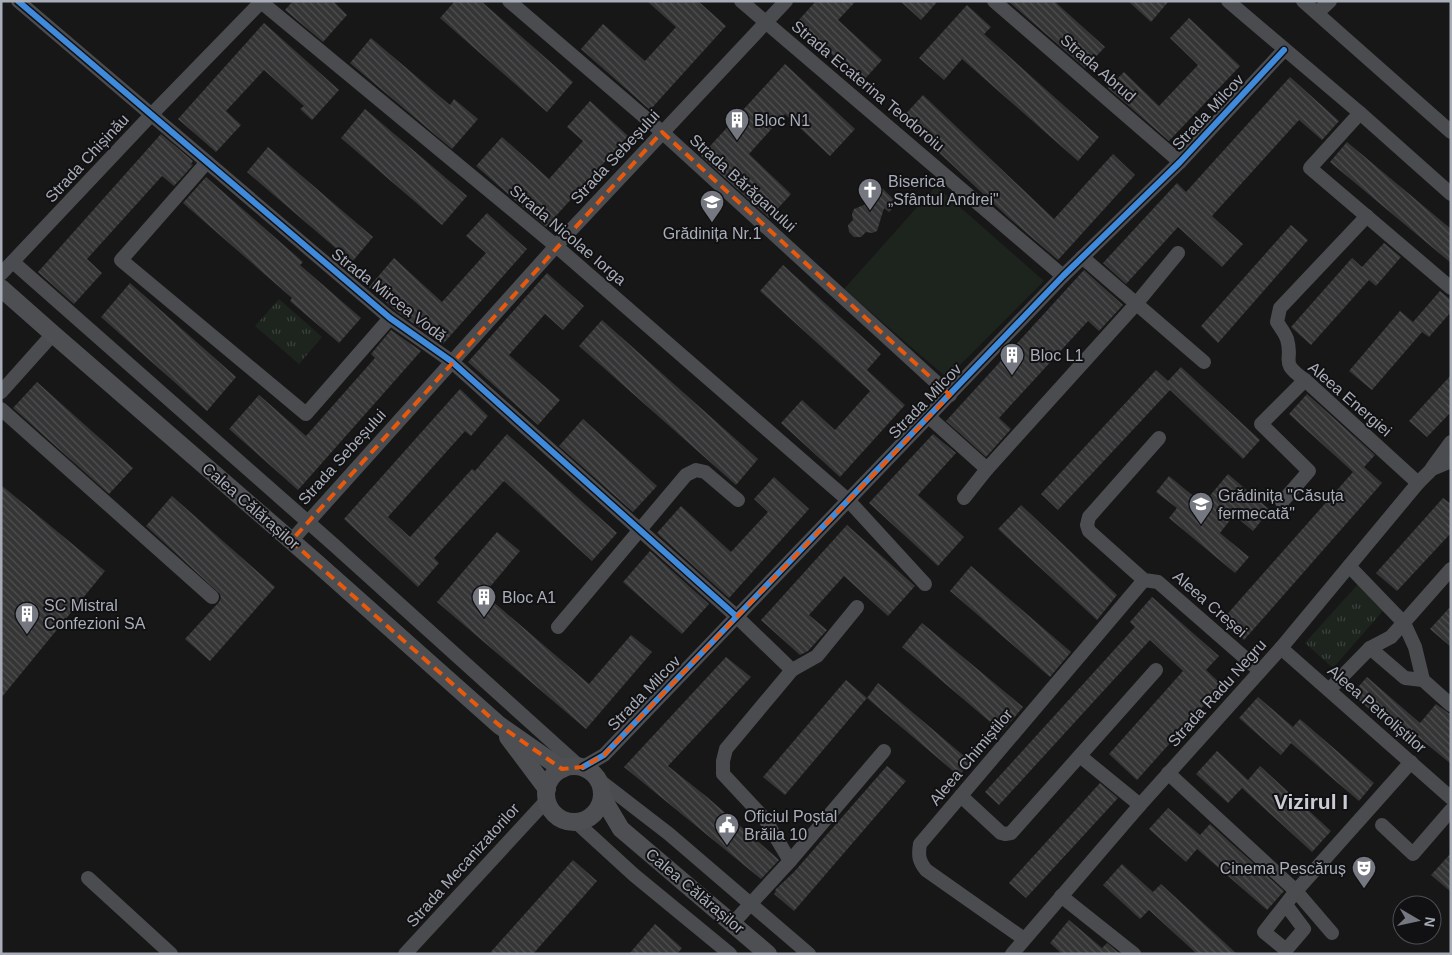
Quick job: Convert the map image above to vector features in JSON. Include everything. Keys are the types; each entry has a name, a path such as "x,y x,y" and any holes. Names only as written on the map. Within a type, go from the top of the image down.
{"main road":[{"name":"Calea Călărașilor","path":"1,288 499,725 587,776 621,829 768,954"},
{"name":"Calea Călărașilor","path":"499,725 547,794"},
{"path":"555,774 587,776 596,812 579,821 560,818 550,807 547,794 555,774"},
{"name":"Calea Călărașilor","path":"579,821 621,829"}],"street":[{"name":"Strada Mircea Vodă","path":"18,1 390,318 451,361 736,616 792,670"},
{"name":"Strada Bărăganului","path":"509,1 662,132 950,395"},
{"name":"Strada Ecaterina Teodoroiu","path":"741,1 1063,276"},
{"name":"Strada Sebeșului","path":"291,541 556,246 786,1"},
{"name":"Strada Abrud","path":"994,1 1180,162"},
{"path":"1228,1 1360,113 1451,194"},
{"path":"1303,1 1451,132"},
{"path":"1318,13 1330,1"},
{"name":"Strada Chișinău","path":"1,274 261,2"},
{"name":"Strada Nicolae Iorga","path":"261,2 556,246 849,501 925,584"},
{"name":"Strada Milcov","path":"587,776 604,754 736,616 849,501 1063,276 1180,162 1284,50"},
{"path":"1360,113 1310,168 1451,288"},
{"path":"207,162 121,260 306,414 390,318"},
{"name":"Aleea Energiei","path":"1366,216 1280,308 1277,322 1288,342 1287,360 1292,371 1305,380 1418,483"},
{"path":"964,498 1136,304 1178,253"},
{"path":"1082,257 1204,362"},
{"path":"13,262 308,522 587,776 669,834 809,954"},
{"path":"1,392 52,334"},
{"path":"1282,502 1309,470 1261,424 1305,380"},
{"path":"1,409 212,597"},
{"path":"929,417 987,470"},
{"name":"Aleea Creșei","path":"1159,438 1089,517 1087,525 1089,531 1144,580 1158,582 1260,671"},
{"path":"1432,469 1451,442"},
{"name":"Strada Radu Negru","path":"1019,949 1061,896 1140,805 1281,648 1418,483 1432,469 1451,461"},
{"path":"558,627 686,475 696,470 705,472 738,500"},
{"path":"1349,566 1404,623 1415,647 1423,680 1451,705"},
{"path":"1329,690 1370,648 1391,637 1451,569"},
{"name":"Aleea Chimiștilor","path":"1019,949 926,870 920,862 918,855 920,844 1144,580"},
{"path":"790,861 765,819 723,774 723,761 726,749 792,670 817,656 857,608"},
{"name":"Aleea Petroliștilor","path":"1281,648 1451,798"},
{"path":"1370,648 1405,678 1423,680"},
{"path":"961,796 1000,833 1011,833 1156,670"},
{"path":"733,923 790,861 884,751"},
{"path":"1080,756 1140,805"},
{"path":"1286,905 1296,891 1411,762"},
{"path":"1168,774 1296,891 1332,933"},
{"name":"Strada Mecanizatorilor","path":"405,954 531,815 547,794"},
{"path":"1382,825 1413,854 1451,810"},
{"path":"579,821 634,875 724,952"},
{"path":"88,878 171,954"},
{"path":"1061,896 1134,954"}],"highlighted area":[{"path":"662,132 950,395 604,755 583,767 562,769 499,725 291,541"}],"green space":[{"path":"936,186 1044,281 947,378 844,289"},
{"path":"279,299 322,337 299,364 255,326"},
{"path":"1360,582 1388,605 1333,668 1305,643"}],"building":[{"path":"293,1 333,1 347,15 323,42 285,10"},
{"path":"455,1 481,1 573,82 547,112 440,18"},
{"path":"647,1 698,1 726,26 650,110 581,49 603,24 645,61 676,27"},
{"path":"816,1 856,1 838,20 882,60 862,82 797,22"},
{"path":"900,1 938,1 921,20"},
{"path":"1008,1 1054,1 1105,47 1085,68"},
{"path":"1128,1 1169,1 1151,22"},
{"path":"967,5 991,27 984,34 1099,137 1078,161 962,59 944,80 919,58"},
{"path":"1189,18 1240,66 1169,141 1108,88 1124,72 1159,106 1198,65 1170,38"},
{"path":"264,23 339,90 312,120 300,109 304,106 264,70 226,111 241,125 216,152 178,119"},
{"path":"371,38 450,105 454,99 478,119 452,149 350,63"},
{"name":"Bloc N1","path":"785,64 855,129 830,156 785,114 749,154 791,194 769,218 701,156"},
{"path":"1290,77 1339,121 1322,140 1299,120 1212,216 1243,244 1222,267 1178,227 1126,284 1103,263 1177,183 1186,192"},
{"path":"923,95 1054,219 1113,154 1135,175 1058,260 1009,218 902,118"},
{"path":"590,101 628,136 546,227 476,166 502,137 549,179 583,141 567,127"},
{"path":"365,109 467,196 442,225 341,138"},
{"path":"161,134 193,161 191,164 193,165 174,186 162,176 87,259 102,273 74,304 38,272"},
{"path":"1347,142 1451,229 1451,263 1330,162"},
{"path":"268,147 373,237 352,262 247,172"},
{"path":"206,177 303,262 300,265 361,318 339,343 290,301 292,298 183,203"},
{"name":"Biserica „Sfântul Andrei\"","path":"880,186 897,203 889,212 884,208 877,231 872,233 866,232 861,237 854,237 849,232 848,225 853,220 852,214 854,209 876,200 871,195"},
{"path":"487,213 527,249 443,344 397,312 369,287 394,258 442,302 486,253 466,236"},
{"path":"1291,225 1308,240 1218,343 1201,326"},
{"path":"1384,243 1401,257 1376,286 1369,280 1311,345 1291,327 1352,258 1362,267"},
{"path":"783,265 881,354 867,370 905,405 840,477 781,423 802,400 835,430 870,391 760,291"},
{"name":"Bloc L1","path":"1084,270 1123,305 1099,331 1088,321 999,418 1011,429 986,457 946,421"},
{"path":"547,273 584,306 563,330 545,314 509,355 560,400 538,425 468,362"},
{"path":"130,283 236,377 207,411 101,317"},
{"path":"1440,291 1451,300 1451,312 1429,337 1422,332 1372,390 1349,371 1400,311 1413,322"},
{"path":"602,320 758,459 736,485 579,346"},
{"path":"391,330 421,351 298,490 229,429 259,395 306,436 375,358 371,354"},
{"path":"1181,367 1260,440 1243,459 1170,390 1058,510 1041,494 1156,370 1168,381"},
{"path":"1451,375 1451,412 1427,437 1409,421"},
{"path":"37,382 133,468 109,494 13,408"},
{"path":"460,389 488,416 471,436 465,431 388,517 410,537 472,469 475,471 507,434 617,533 592,561 504,481 434,558 439,563 418,587 344,519"},
{"path":"1307,394 1375,455 1364,467 1382,483 1244,640 1222,620 1353,472 1289,414"},
{"path":"583,419 657,486 633,512 559,446"},
{"path":"933,434 956,453 918,495 964,537 938,566 869,503"},
{"name":"Grădinița \"Căsuța fermecată\"","path":"1228,474 1270,510 1253,531 1234,515 1220,533 1249,557 1235,573 1169,518 1177,508 1156,492 1169,476 1203,504"},
{"path":"774,477 809,509 729,598 657,533 681,506 731,552 768,512 754,499"},
{"name":"SC Mistral Confezioni SA","path":"1,485 105,571 1,698"},
{"path":"172,496 275,587 210,661 185,639 219,602 220,594 146,526"},
{"path":"1443,498 1451,504 1451,533 1397,591 1376,573"},
{"path":"1021,505 1117,595 1097,620 998,529"},
{"path":"847,525 915,586 888,616 844,576 809,615 827,630 808,651 800,655 761,620"},
{"name":"Bloc A1","path":"497,532 520,551 484,594 589,684 631,635 652,652 586,729 437,602"},
{"path":"650,551 709,604 682,634 623,582"},
{"path":"971,566 1071,652 1050,677 950,591"},
{"path":"1152,597 1219,656 1206,670 1222,685 1137,780 1109,754 1183,671 1150,640 999,805 985,792 1135,627 1130,622"},
{"path":"1451,606 1451,647 1430,629"},
{"path":"922,623 1023,707 1002,732 902,647"},
{"path":"726,657 751,677 668,766 707,797 779,860 761,879 624,767"},
{"path":"1367,677 1420,723 1436,704 1451,715 1451,764 1417,736 1410,744 1352,694"},
{"path":"846,680 867,698 785,795 763,777"},
{"path":"878,683 971,762 959,776 867,698"},
{"path":"1258,697 1293,727 1300,719 1374,783 1359,801 1291,743 1281,755 1239,718"},
{"path":"1217,751 1248,780 1260,766 1331,831 1312,852 1242,788 1228,803 1196,774"},
{"path":"887,766 906,781 794,911 774,894 775,890 794,872"},
{"path":"1100,783 1118,798 1026,898 1009,883"},
{"path":"1168,808 1200,835 1210,824 1284,891 1267,910 1197,849 1186,862 1149,829"},
{"path":"1451,853 1451,892 1431,875"},
{"path":"573,860 597,881 533,954 489,954"},
{"path":"1122,864 1153,892 1161,884 1237,954 1197,954 1149,910 1140,919 1103,885"},
{"path":"1069,920 1102,948 1107,943 1120,954 1062,954 1050,943"},
{"path":"655,924 682,948 677,954 629,954"}],"cycle path":[{"path":"18,1 390,318 451,361 736,616"},
{"path":"583,767 604,755 1063,276 1180,162 1284,50"}],"place":[{"name":"Bloc N1","path":"737,141"},
{"name":"Biserica „Sfântul Andrei\"","path":"870,211"},
{"name":"Grădinița Nr.1","path":"712,223"},
{"name":"Bloc L1","path":"1012,376"},
{"name":"Grădinița \"Căsuța fermecată\"","path":"1201,525"},
{"name":"Bloc A1","path":"484,618"},
{"name":"SC Mistral Confezioni SA","path":"27,635"},
{"name":"Oficiul Poștal Brăila 10","path":"727,846"},
{"name":"Cinema Pescăruș","path":"1364,889"}],"district":[{"name":"Vizirul I","path":"1311,801"}]}
